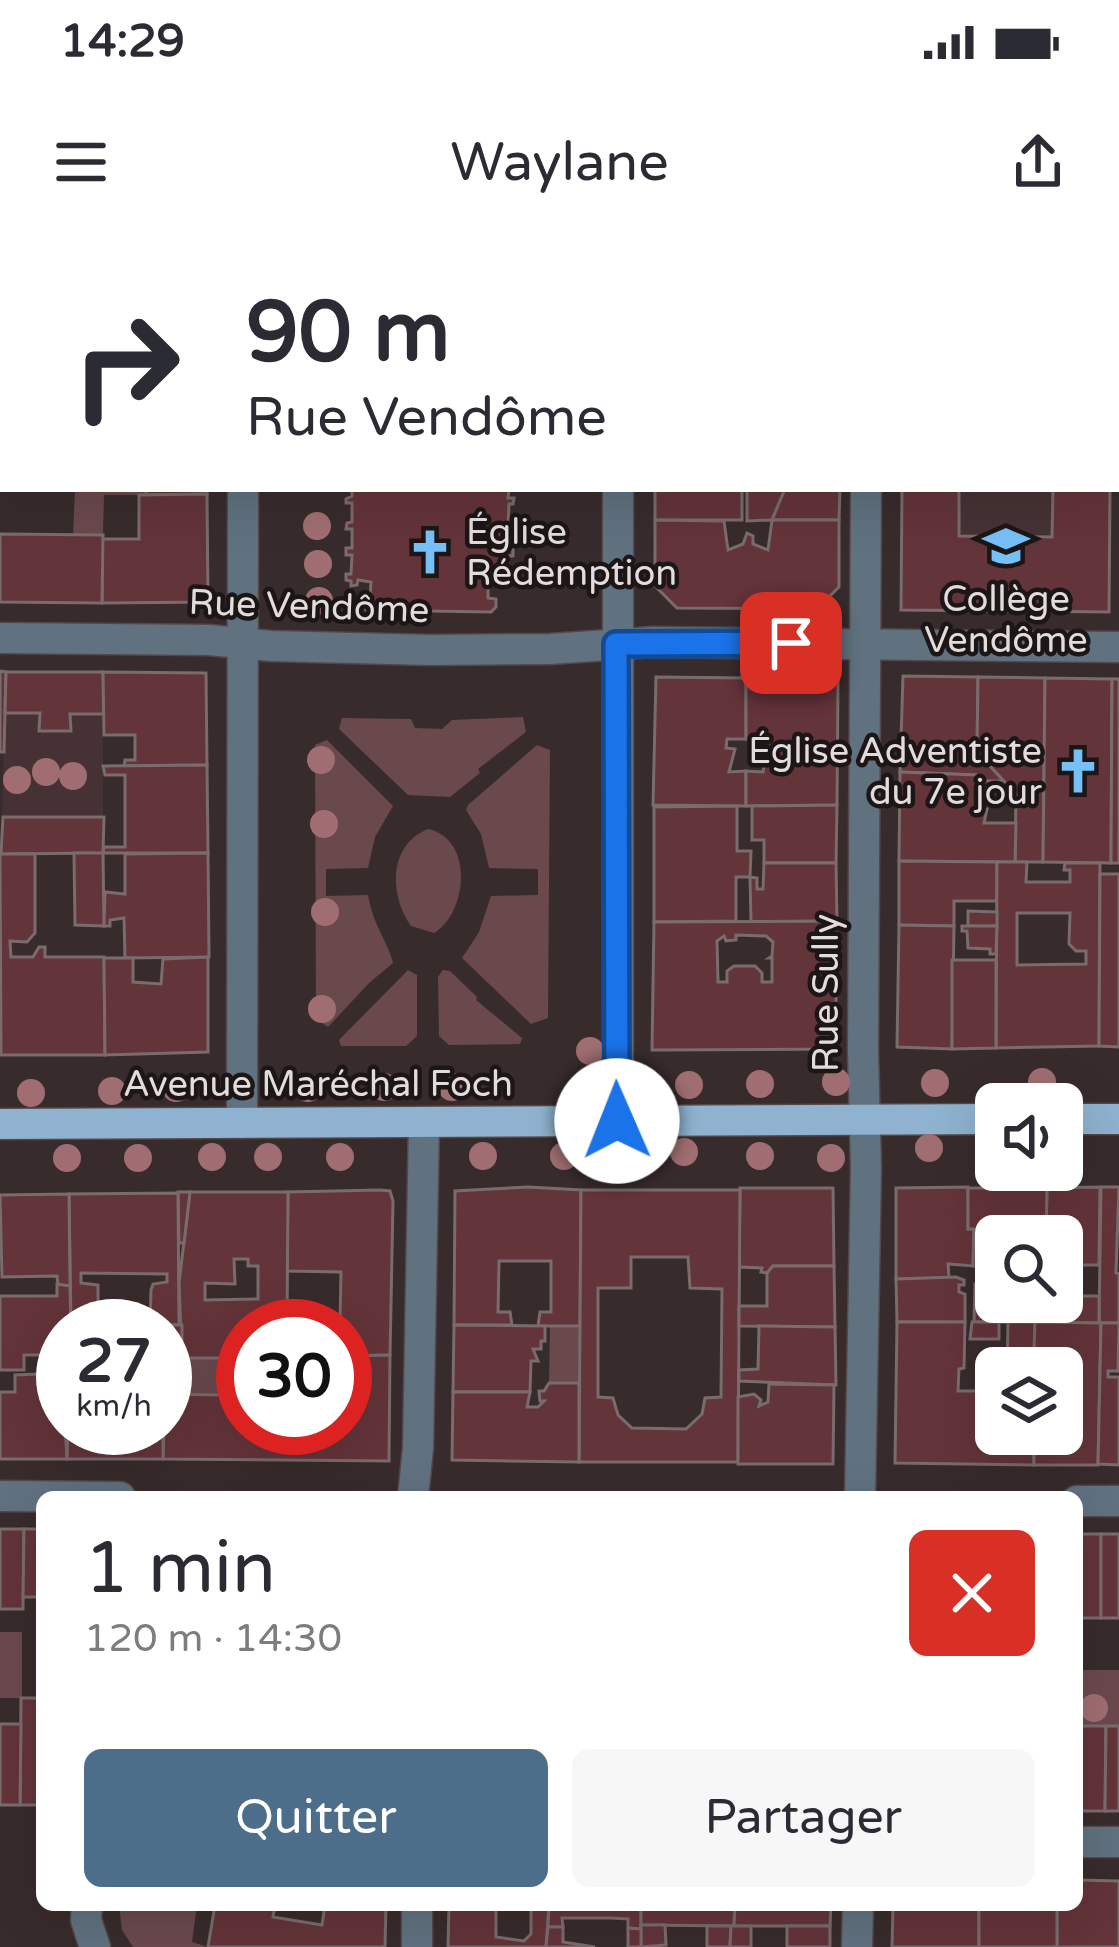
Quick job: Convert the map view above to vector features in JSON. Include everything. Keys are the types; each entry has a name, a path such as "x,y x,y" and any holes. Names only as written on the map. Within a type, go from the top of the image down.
{"main road":[{"name":"Avenue Maréchal Foch","path":"0,1124 975,1119"},
{"path":"1083,1119 1119,1119"}],"street":[{"path":"242,1123 244,492"},
{"path":"617,1121 618,492"},
{"name":"Rue Sully","path":"860,1491 866,492"},
{"name":"Rue Vendôme","path":"0,638 209,640 430,650 616,644 1119,647"},
{"path":"413,1491 418,1448 424,1122"},
{"path":"0,1496 36,1496"},
{"path":"1083,1501 1119,1501"},
{"path":"1083,1842 1119,1842"},
{"path":"417,1911 417,1947"},
{"path":"857,1947 858,1911"}],"shaded area":[{"path":"75,492 146,492 104,495 103,535 73,535"},
{"name":"Collège Vendôme","path":"902,492 1110,492 1109,612 901,610"},
{"path":"6,672 103,672 103,853 1,854"},
{"path":"523,717 526,732 450,797 408,795 339,729 342,718 411,719 415,728 442,729 452,720"},
{"path":"327,740 393,806 375,837 368,868 326,869 326,896 368,895 393,963 328,1027 316,1019 315,745"},
{"path":"537,745 550,750 548,1018 531,1024 462,958 479,932 491,896 538,895 538,869 489,868 481,834 466,810"},
{"path":"428,829 443,835 453,847 461,877 454,909 434,933 411,926 396,886 405,847"},
{"path":"408,970 417,975 417,1036 406,1046 341,1046 339,1040"},
{"path":"443,970 450,971 522,1038 520,1044 449,1045 439,1036 438,977"},
{"path":"550,1326 580,1326 579,1383 549,1383"},
{"path":"192,1358 216,1358 216,1395 192,1394"},
{"path":"0,1632 22,1632 22,1698 0,1698"},
{"path":"1083,1670 1119,1670 1119,1726 1083,1726"},
{"path":"120,1911 196,1911 192,1942 208,1947 133,1947 122,1930"}],"building":[{"path":"146,492 207,492 207,494"},
{"name":"Église Rédemption","path":"352,492 509,492 508,498 514,498 508,524 513,524 513,530 508,530 508,550 513,550 513,556 508,556 508,575 513,575 513,582 507,587 501,587 501,582 488,583 488,598 496,599 491,612 366,610 362,597 370,597 371,582 358,580 351,586 346,580 346,574 351,574 352,555 346,555 346,548 352,548 352,529 346,529 352,522 352,503 346,499"},
{"path":"655,492 742,492 742,520 655,520"},
{"path":"747,492 784,492 772,520 747,521"},
{"path":"784,492 840,492 839,520 772,520"},
{"name":"Collège Vendôme","path":"902,492 959,492 959,536 1052,537 1053,492 1110,492 1109,612 901,610"},
{"path":"207,494 208,602 102,603 102,539 139,539 139,495"},
{"path":"655,520 724,521 728,550 743,544 747,533 753,536 753,544 768,550 772,520 839,520 839,587 817,609 677,608 655,586"},
{"path":"0,534 103,535 102,603 0,602"},
{"path":"0,671 6,672 4,752 0,752"},
{"path":"6,672 103,672 104,714 70,714 71,731 39,731 40,713 5,713"},
{"path":"103,672 206,673 207,765 124,766 125,760 135,760 135,735 104,735"},
{"path":"903,676 978,677 977,752 1004,781 900,772"},
{"path":"656,677 746,678 746,739 727,739 726,748 735,749 729,772 746,771 746,806 653,805"},
{"path":"978,677 1045,678 1043,862 1015,862 1016,794 977,752"},
{"path":"746,678 838,680 837,805 746,806 746,771 763,772 766,739 746,739"},
{"name":"Église Adventiste du 7e jour","path":"1045,678 1112,679 1111,863 1043,862"},
{"path":"1112,679 1119,679 1119,863 1111,863"},
{"path":"207,765 208,853 103,853 104,847 125,847 125,775 105,775 103,766"},
{"path":"900,772 976,775 984,781 984,823 1016,823 1015,862 899,861"},
{"path":"837,805 836,863 764,863 764,840 752,840 752,806"},
{"path":"737,806 737,851 751,851 750,877 736,877 736,921 654,922 654,807"},
{"path":"3,817 104,817 103,853 1,854"},
{"path":"74,853 103,853 104,926 75,925"},
{"path":"208,853 209,957 125,958 124,918 104,926 105,892 125,894 125,854"},
{"path":"0,854 35,854 35,933 27,942 10,941 11,957 33,957 39,947 45,947 45,957 104,957 105,1055 1,1055"},
{"path":"899,861 997,862 997,901 954,901 954,926 899,925"},
{"path":"997,862 1027,862 1026,882 1070,882 1065,863 1100,863 1099,1046 996,1048","holes":["1017,913 1070,913 1069,944 1076,951 1086,951 1086,964 1017,965"]},
{"path":"764,863 836,863 837,921 751,922 750,877 757,878 757,889 763,889"},
{"path":"1100,874 1119,874 1119,1047 1099,1046"},
{"path":"968,911 997,912 997,926 968,926"},
{"path":"836,921 836,1049 652,1050 654,922","holes":["736,935 766,936 773,942 772,982 762,982 762,973 755,966 734,966 727,971 727,982 718,982 717,941 724,936 726,941 736,940"]},
{"path":"899,925 954,926 952,1049 897,1047"},
{"path":"962,926 997,926 996,954 990,954 990,949 968,948"},
{"path":"208,957 208,1052 105,1055 104,958 133,958 133,982 161,984 163,959"},
{"path":"952,960 996,960 996,1048 952,1049"},
{"path":"968,1187 973,1266 948,1264 949,1278 896,1279 896,1188"},
{"path":"1100,1187 1099,1265 1083,1265 1083,1215 1046,1215 1047,1191 1083,1191"},
{"path":"1101,1187 1119,1187 1119,1323 1099,1323"},
{"path":"740,1188 833,1188 834,1266 773,1266 767,1273 762,1268 739,1267"},
{"path":"968,1188 1047,1191 1046,1215 975,1215 975,1266 974,1229 968,1229"},
{"path":"581,1190 580,1326 538,1326 540,1312 551,1312 551,1261 499,1261 498,1312 510,1312 512,1325 454,1325 455,1191"},
{"path":"581,1190 740,1190 738,1462 579,1462","holes":["631,1257 688,1257 690,1288 722,1289 721,1397 705,1398 702,1414 686,1429 632,1428 618,1415 613,1398 598,1397 598,1288 631,1288"]},
{"path":"390,1191 390,1355 372,1355 372,1299 340,1299 341,1272 287,1271 288,1192"},
{"path":"178,1192 190,1192 184,1243 179,1243"},
{"path":"190,1192 288,1192 287,1299 258,1299 258,1266 248,1266 248,1259 234,1259 235,1284 205,1283 205,1300 216,1300 216,1358 192,1358 192,1299 180,1299"},
{"path":"178,1193 179,1299 151,1299 153,1284 167,1282 167,1274 81,1273 81,1283 98,1285 98,1299 71,1299 69,1194"},
{"path":"69,1194 70,1286 58,1286 57,1276 2,1277 0,1195"},
{"path":"773,1266 834,1266 835,1327 739,1326 739,1306 767,1306 767,1273"},
{"path":"896,1279 964,1280 959,1292 965,1294 965,1322 897,1322"},
{"path":"57,1284 70,1286 70,1299 36,1299 36,1355 24,1355 24,1370 0,1370 0,1296 57,1296"},
{"path":"1083,1296 1099,1296 1099,1323 1083,1323"},
{"path":"897,1322 965,1322 964,1368 959,1369 958,1391 975,1391 975,1455 1034,1455 1034,1465 895,1463"},
{"path":"972,1322 999,1323 999,1339 970,1339"},
{"path":"1008,1323 1035,1323 1034,1347 1007,1347"},
{"path":"1035,1323 1101,1323 1098,1465 1034,1465 1034,1455 1083,1455 1083,1347 1034,1347"},
{"path":"1101,1323 1119,1323 1118,1371 1108,1371 1108,1377 1119,1377 1119,1465 1098,1464"},
{"path":"454,1325 545,1326 541,1349 533,1349 538,1361 531,1361 530,1392 453,1392"},
{"path":"759,1326 835,1327 836,1385 739,1381 739,1370 758,1369"},
{"path":"372,1355 390,1355 389,1461 163,1459 163,1455 192,1455 192,1394 216,1395 216,1455 372,1455"},
{"path":"36,1374 36,1455 67,1455 67,1459 0,1459 0,1392 15,1392 15,1375"},
{"path":"549,1383 579,1383 579,1462 452,1460 453,1392 530,1392 527,1407 538,1407 544,1401 539,1391"},
{"path":"769,1384 834,1385 833,1464 738,1464 738,1397 754,1394 761,1400 759,1406 768,1402"},
{"path":"67,1455 163,1455 163,1459 67,1459"},
{"path":"0,1529 24,1529 23,1609 0,1609"},
{"path":"24,1529 36,1529 36,1597 23,1597"},
{"path":"1083,1534 1101,1534 1101,1618 1083,1618"},
{"path":"1101,1534 1119,1534 1119,1618 1101,1618"},
{"path":"21,1698 36,1698 36,1805 20,1805"},
{"path":"0,1724 21,1724 20,1805 0,1805"},
{"path":"1083,1726 1106,1726 1105,1811 1083,1811"},
{"path":"1106,1726 1119,1726 1119,1811 1105,1811"},
{"path":"1083,1880 1119,1881 1119,1947 1057,1947 1057,1911 1083,1911"},
{"path":"214,1911 274,1911 273,1917 322,1925 324,1911 386,1911 385,1947 208,1947"},
{"path":"449,1911 496,1911 496,1937 524,1941 531,1934 531,1911 549,1911 546,1947 448,1947"},
{"path":"549,1911 641,1911 641,1929 628,1928 628,1919 612,1918 562,1918 563,1927 548,1927"},
{"path":"641,1911 735,1911 734,1926 641,1925"},
{"path":"735,1911 831,1911 830,1926 734,1926"},
{"path":"893,1911 979,1911 979,1947 892,1947"},
{"path":"979,1911 1057,1911 1057,1947 979,1947"},
{"path":"641,1925 665,1925 666,1945 641,1947"},
{"path":"707,1926 731,1926 730,1947 707,1947"},
{"path":"731,1926 751,1926 751,1947 730,1947"},
{"path":"787,1926 830,1926 830,1947 787,1947"},
{"path":"548,1927 563,1927 563,1942 595,1947 546,1947"},
{"path":"628,1928 641,1929 641,1947 628,1947"}],"place":[{"name":"Collège Vendôme","path":"1006,546"},
{"name":"Église Rédemption","path":"430,552"},
{"name":"Église Adventiste du 7e jour","path":"1078,771"}],"route":[{"path":"617,1121 616,644 791,643"}]}
